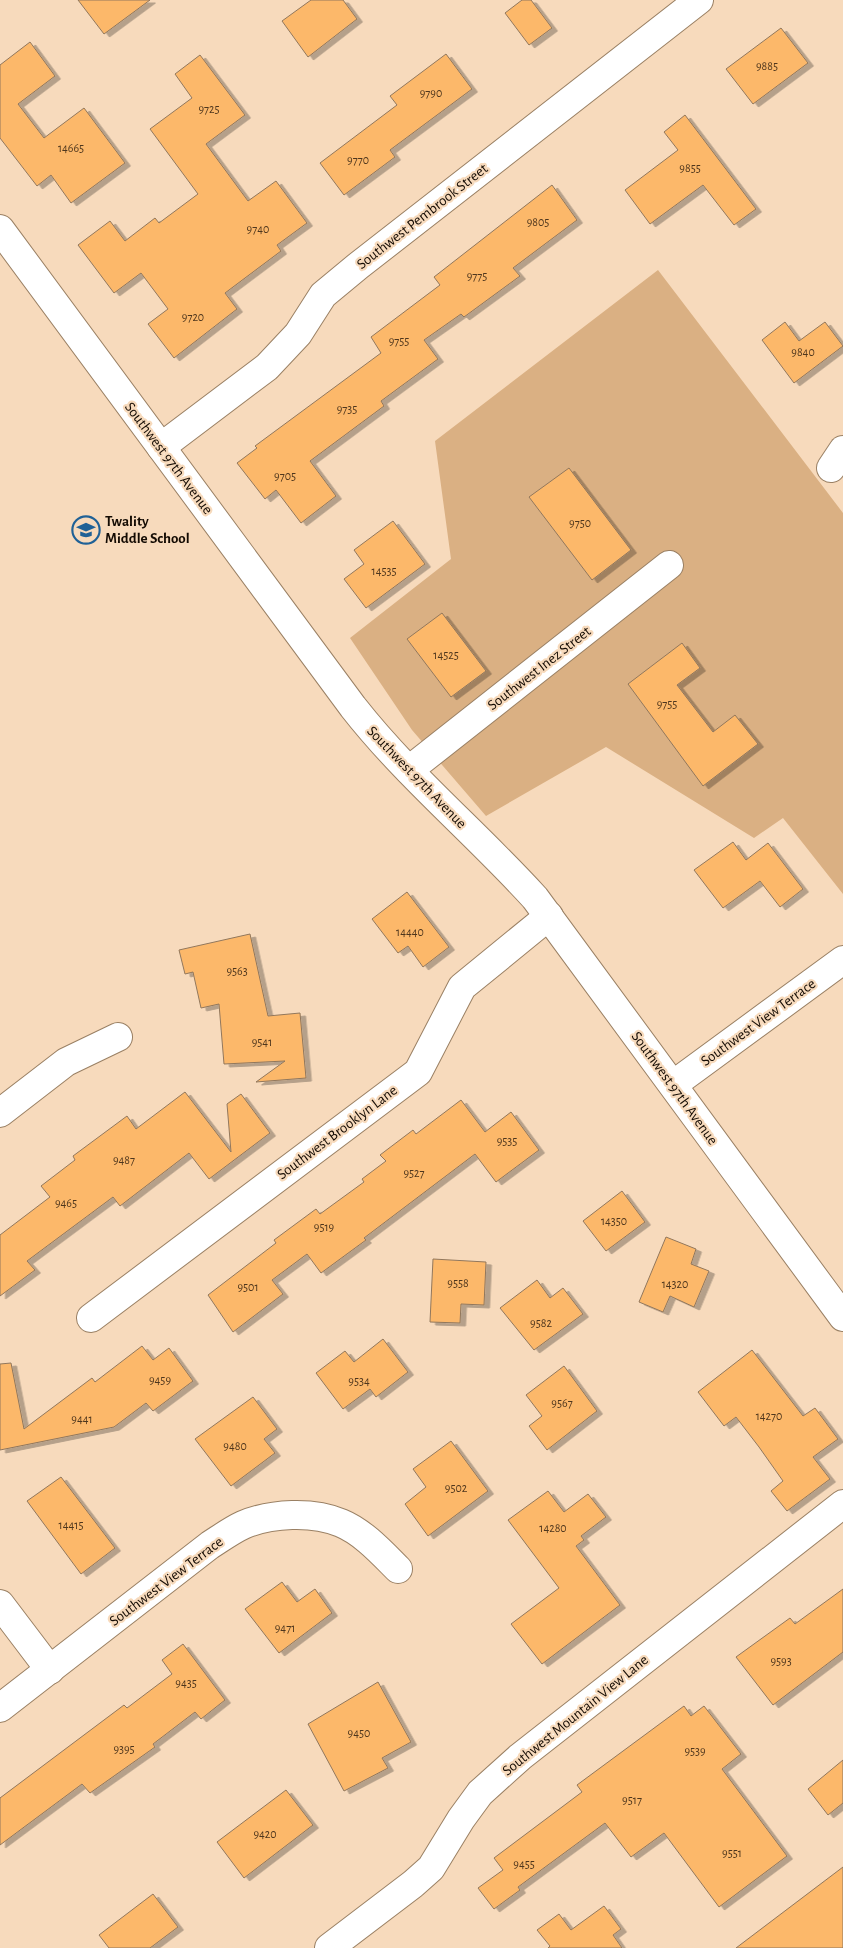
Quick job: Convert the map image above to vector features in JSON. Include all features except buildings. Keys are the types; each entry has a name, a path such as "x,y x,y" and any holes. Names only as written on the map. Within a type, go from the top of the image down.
{"street":[{"name":"Southwest Pembrook Street","path":"161,447 267,367 298,334 323,295 699,0"},
{"name":"Southwest 97th Avenue","path":"0,229 353,707 380,740 409,770 506,865 549,916 843,1317"},
{"name":"Southwest Inez Street","path":"409,770 669,565"},
{"name":"Southwest Brooklyn Lane","path":"91,1318 418,1072 462,987 549,916"},
{"name":"Southwest View Terrace","path":"674,1084 843,960"},
{"path":"0,1113 66,1062 118,1037"},
{"name":"Southwest Mountain View Lane","path":"329,1948 431,1868 461,1819 480,1794 520,1756 843,1504"},
{"name":"Southwest View Terrace","path":"0,1708 210,1545 243,1525 267,1518 297,1515 342,1523 363,1537 398,1570"},
{"path":"0,1604 50,1670"}],"shaded area":[{"path":"658,270 843,513 843,894 783,818 754,838 606,747 486,816 412,730 350,638 451,559 435,441"}],"place":[{"name":"Twality Middle School","path":"86,530"}]}
